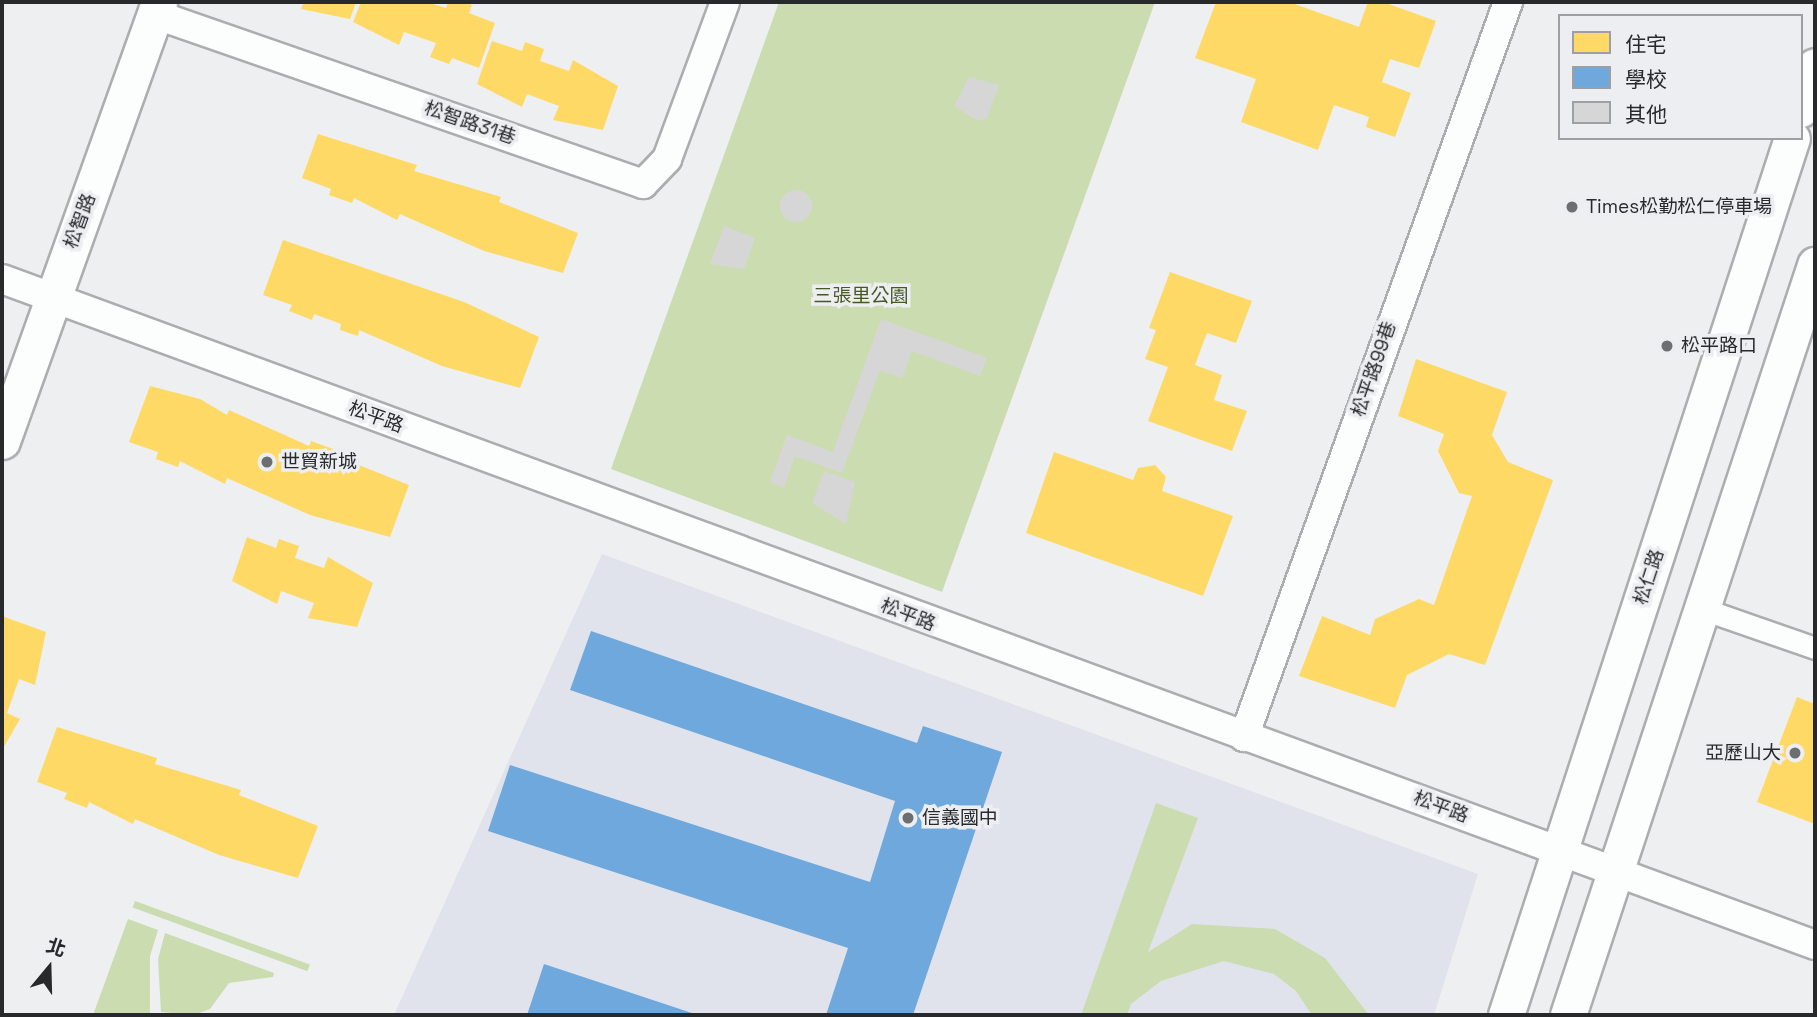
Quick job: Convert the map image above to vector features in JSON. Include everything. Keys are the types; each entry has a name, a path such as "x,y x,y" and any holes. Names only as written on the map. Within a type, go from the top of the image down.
{"street":[{"name":"松智路31巷","path":"157,8 643,184 667,159 724,2"},
{"name":"松平路99巷","path":"1244,737 1508,2"},
{"name":"松智路","path":"2,441 157,8"},
{"path":"1803,103 1815,66"},
{"name":"松仁路","path":"1506,1015 1791,140"},
{"path":"1568,1015 1815,265"},
{"name":"松平路","path":"2,279 1815,945"},
{"path":"1703,609 1815,648"}],"shaded area":[{"name":"信義國中","path":"602,554 1478,874 1434,1015 394,1015"}],"green space":[{"name":"三張里公園","path":"779,2 1155,2 942,592 611,469"},
{"path":"1156,803 1198,818 1148,952 1192,924 1275,929 1325,958 1369,1015 1312,1015 1296,991 1274,974 1224,961 1161,981 1131,1004 1127,1015 1081,1015"},
{"path":"135,901 310,965 307,971 133,908"},
{"path":"128,919 158,930 150,956 150,1015 93,1015"},
{"path":"165,933 274,973 273,977 229,983 210,1009 193,1015 161,1012 158,959"}],"building: 住宅":[{"path":"304,2 356,2 350,19 301,9"},
{"path":"361,2 427,2 446,8 448,2 463,2 472,5 469,13 495,23 479,68 452,58 449,64 430,57 436,43 404,32 399,45 353,22"},
{"path":"1216,2 1289,2 1359,27 1368,2 1383,2 1436,21 1419,68 1390,59 1382,82 1411,93 1395,137 1366,127 1369,117 1334,105 1318,150 1241,122 1256,79 1195,58"},
{"path":"492,41 522,51 525,42 544,49 540,61 569,71 573,60 618,86 603,130 553,120 559,106 527,94 522,107 477,84"},
{"path":"318,134 417,165 414,171 501,197 499,202 578,233 563,273 484,251 400,214 397,220 354,198 352,203 329,195 331,189 302,178"},
{"path":"283,240 464,302 539,337 520,388 442,366 359,330 358,336 340,330 341,324 314,314 312,320 289,311 292,305 263,295"},
{"path":"1170,272 1252,301 1236,343 1207,333 1195,365 1222,375 1214,400 1247,411 1232,451 1148,421 1168,367 1145,359 1156,330 1149,328"},
{"path":"1416,359 1507,392 1492,435 1508,462 1553,480 1485,665 1449,654 1407,675 1395,708 1299,676 1322,616 1370,635 1375,619 1419,599 1434,605 1472,496 1459,493 1438,451 1444,434 1398,416"},
{"name":"世貿新城","path":"150,386 200,399 227,415 229,410 309,446 311,441 333,449 331,454 409,485 390,537 310,515 227,478 225,484 180,461 178,467 156,459 158,452 129,442"},
{"path":"1054,452 1133,480 1138,468 1155,465 1166,477 1162,491 1233,516 1203,596 1026,533"},
{"path":"247,537 276,548 279,539 299,546 295,558 324,568 328,557 373,583 357,627 308,618 314,603 281,591 277,604 232,581"},
{"path":"2,616 46,632 35,685 19,679 7,713 20,719 2,750"},
{"name":"亞歷山大","path":"1797,697 1815,704 1815,824 1757,802"},
{"path":"57,727 157,758 155,764 241,790 239,795 318,826 298,878 219,855 135,819 133,824 89,802 87,808 64,799 67,793 37,782"}],"building: 學校":[{"path":"591,631 917,743 923,726 1002,752 913,1015 826,1015 848,948 488,831 510,765 870,882 895,801 570,690"},
{"path":"544,964 698,1015 527,1015"}],"building: 其他":[{"path":"969,77 999,85 987,118 978,121 954,106"},
{"path":"796,190 807,195 812,206 807,217 796,222 785,217 780,206 785,195"},
{"path":"724,226 755,238 744,269 710,264"},
{"path":"881,319 987,358 980,376 912,351 902,378 880,370 842,473 795,456 784,488 770,482 787,435 833,452"},
{"path":"824,471 855,482 846,524 812,503"}],"place":[{"name":"Times松勤松仁停車場","path":"1572,207"},
{"name":"松平路口","path":"1667,346"},
{"name":"世貿新城","path":"267,462"},
{"name":"亞歷山大","path":"1795,753"},
{"name":"信義國中","path":"908,818"}]}
